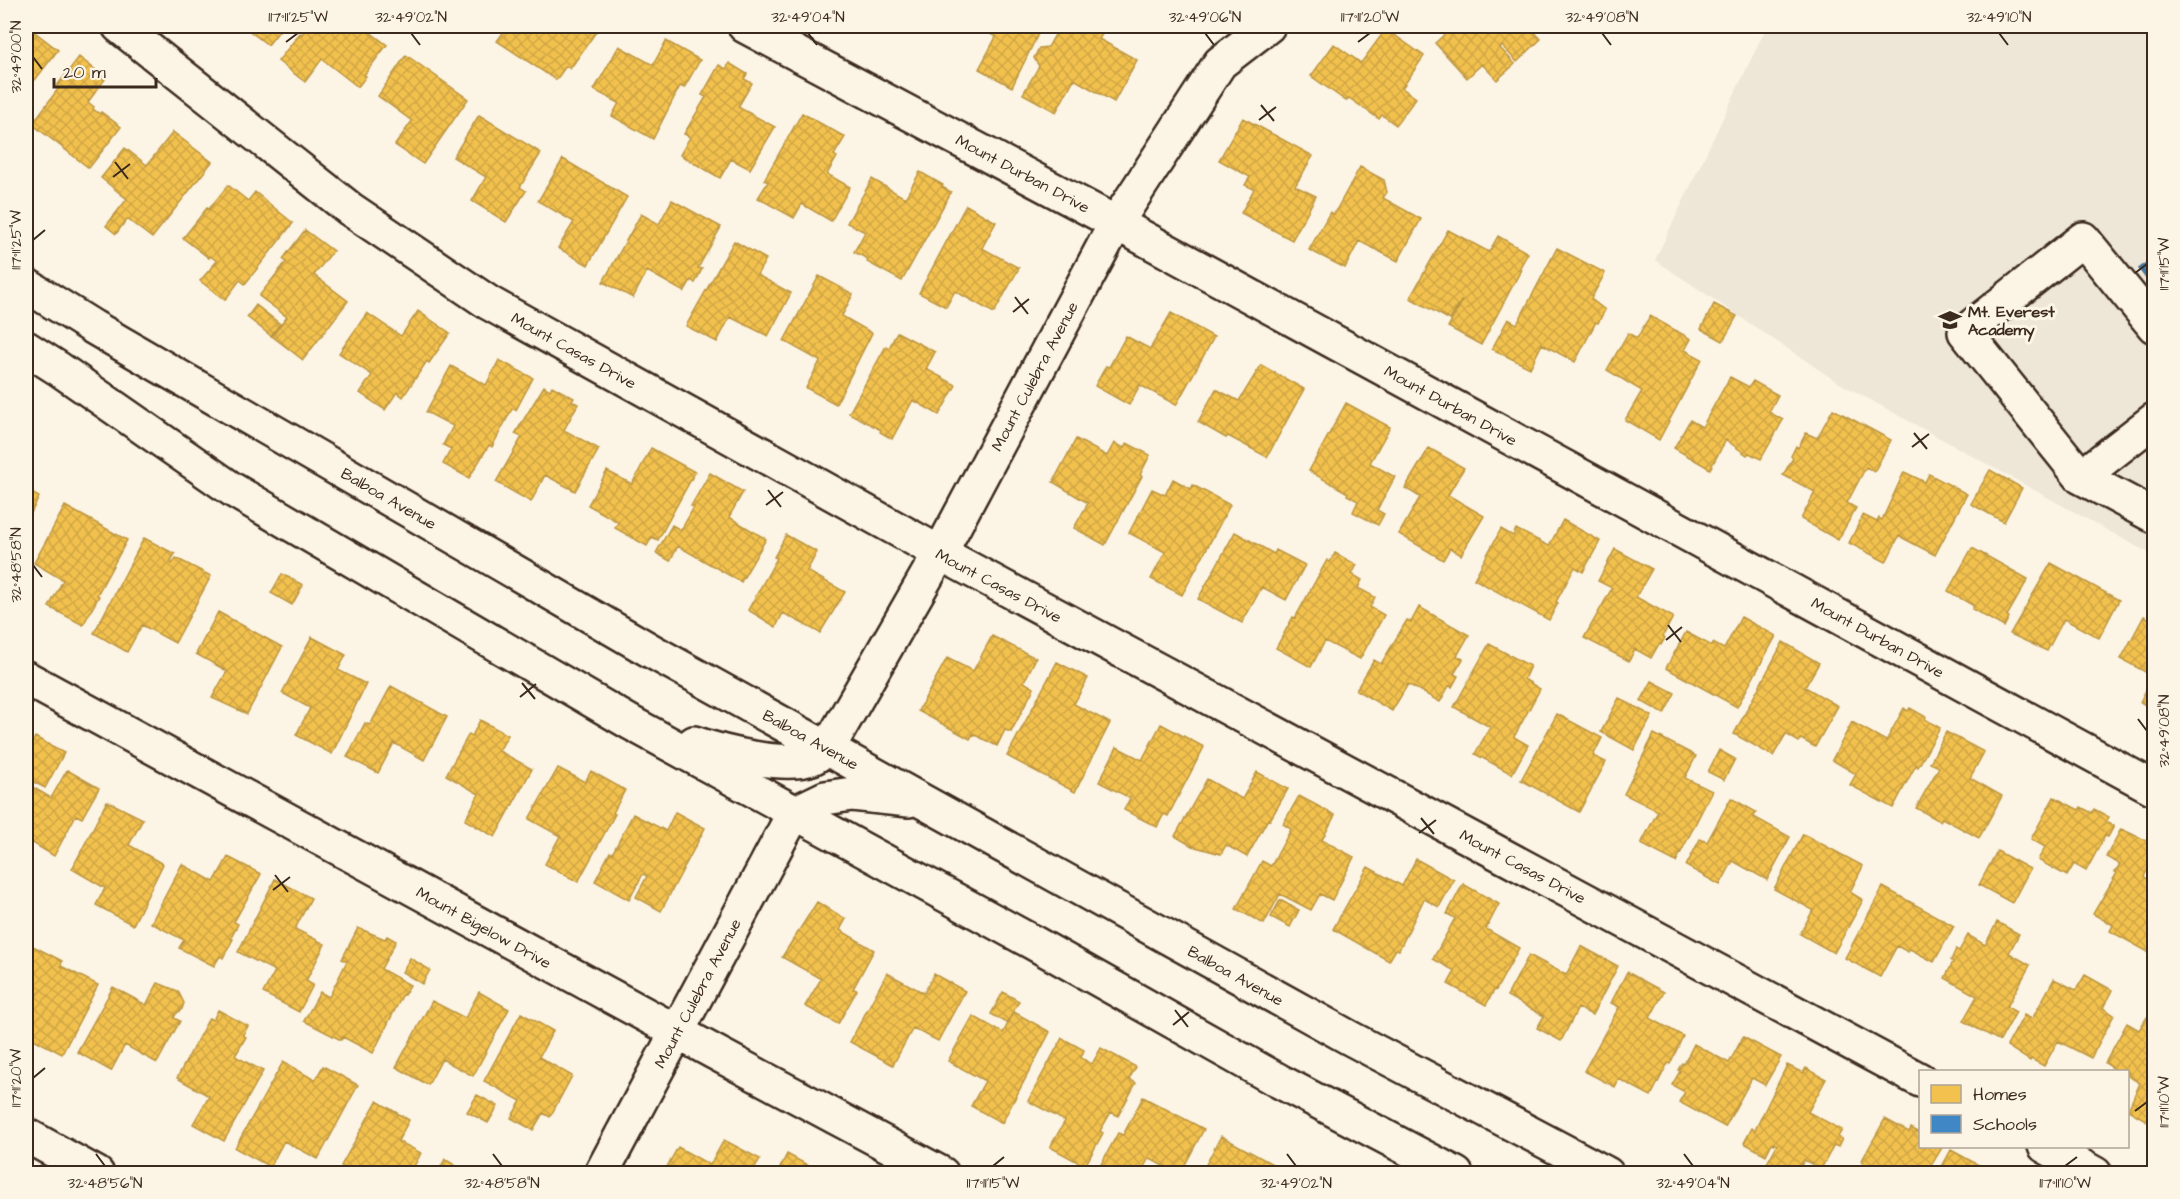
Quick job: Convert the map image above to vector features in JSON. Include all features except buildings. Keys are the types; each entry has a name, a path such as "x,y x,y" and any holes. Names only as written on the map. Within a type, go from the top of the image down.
{"street":[{"name":"Mount Casas Drive","path":"120,26 350,209 489,303 940,553 1919,1079"},
{"name":"Mount Durban Drive","path":"745,26 1116,223 2154,788"},
{"name":"Mount Culebra Avenue","path":"828,748 940,553 1116,223 1220,63 1268,26"},
{"path":"2154,326 2083,239 1965,332 2081,477 2154,516"},
{"name":"Balboa Avenue","path":"26,285 93,327 653,652 1350,1038 1607,1173"},
{"path":"26,348 233,490 631,723 1034,943 1279,1082 1456,1173"},
{"path":"2081,477 2154,420"},
{"name":"Mount Bigelow Drive","path":"26,678 942,1173"},
{"path":"631,723 721,752 770,760 796,761 812,758 828,748"},
{"path":"794,813 825,798 852,794 925,802"},
{"name":"Mount Culebra Avenue","path":"601,1173 794,813"},
{"path":"26,1135 97,1173"},
{"path":"2049,1148 2095,1173"}],"shaded area":[{"name":"Mt. Everest Academy","path":"1767,26 2154,26 2154,556 1836,381 1655,260"}],"place":[{"name":"Mt. Everest Academy","path":"1950,320"}]}
